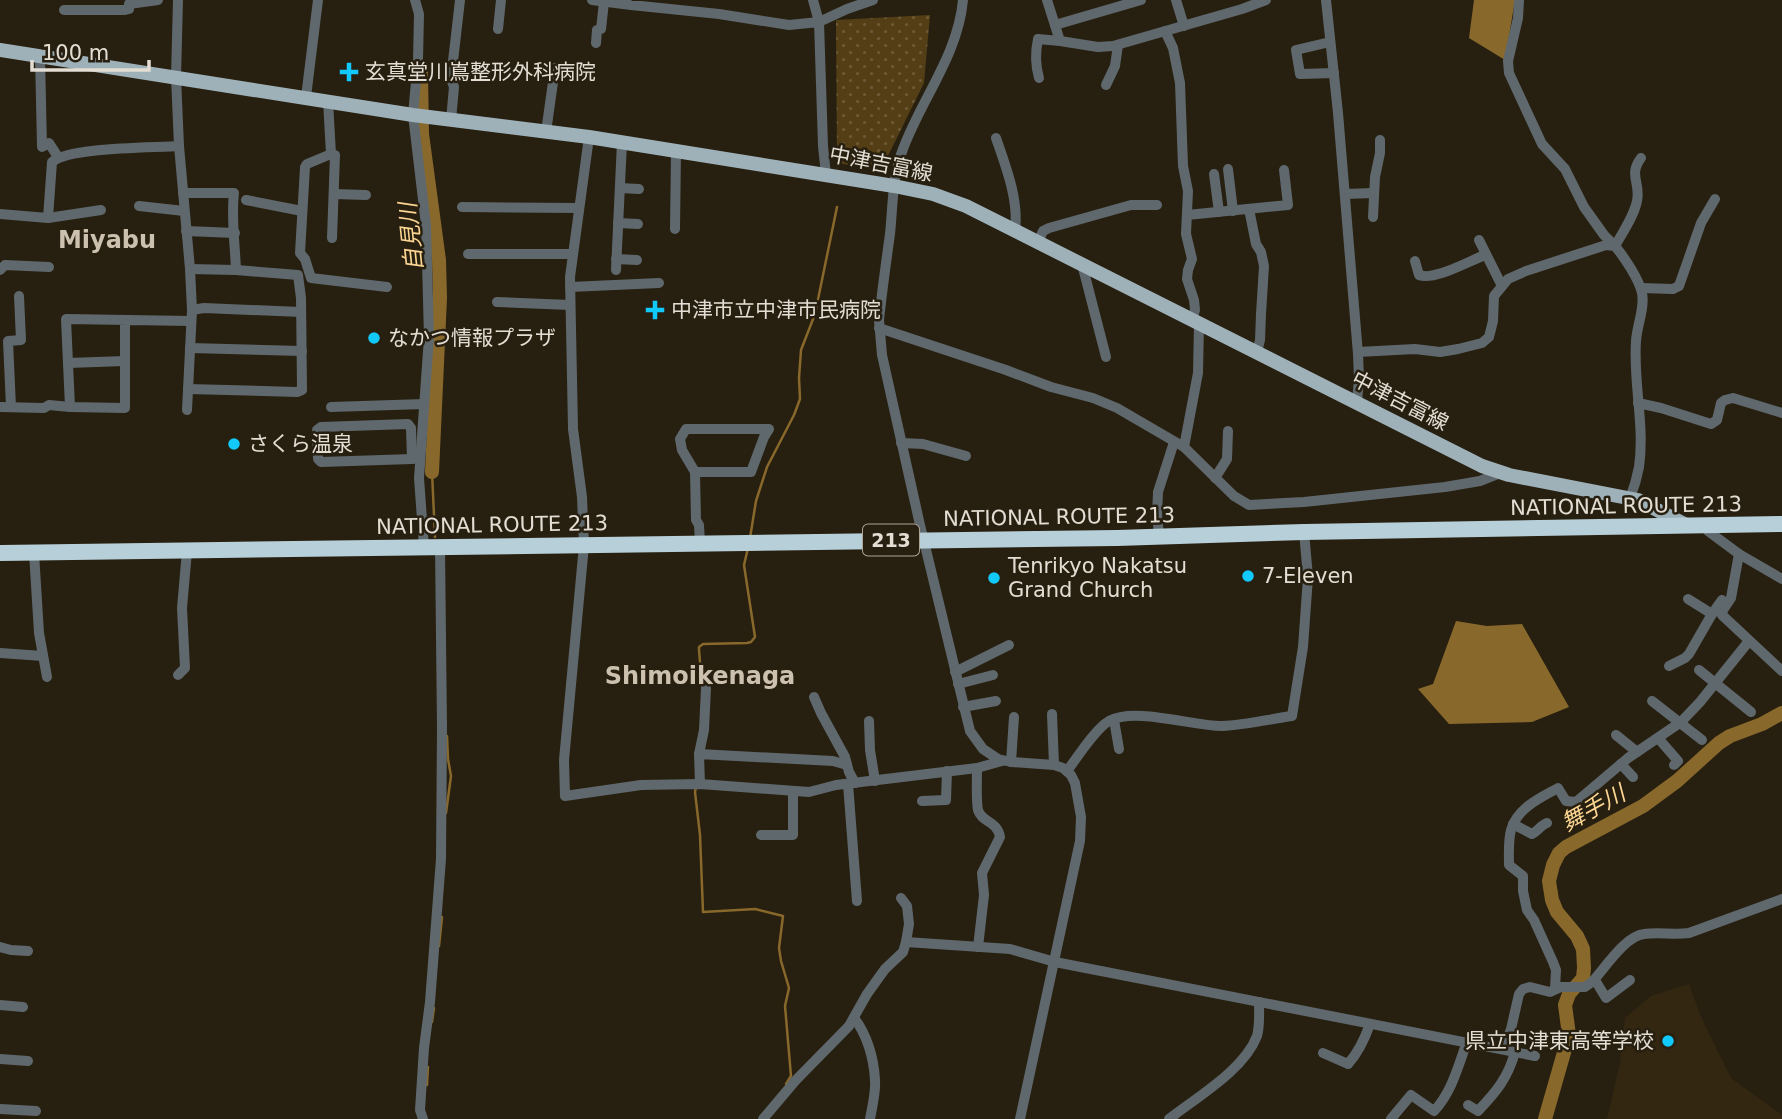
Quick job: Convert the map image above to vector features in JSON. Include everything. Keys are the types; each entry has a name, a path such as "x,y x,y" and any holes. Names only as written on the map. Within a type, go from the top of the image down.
{"highway":[{"name":"NATIONAL ROUTE 213","path":"0,554 1159,537 1782,524"}],"main road":[{"name":"中津吉富線","path":"0,50 414,115 622,142 894,186 948,199 1482,466 1630,498 1698,526"}],"street":[{"path":"64,10 125,10 129,9 128,4 158,0"},
{"path":"178,0 176,77 179,146 192,316 187,410"},
{"path":"306,97 318,0 312,0"},
{"path":"415,0 419,14 414,115 426,225 429,337 424,404 416,459"},
{"path":"451,120 460,0"},
{"path":"498,29 501,0"},
{"path":"592,0 719,14 789,26 819,22 873,0"},
{"path":"719,14 720,0"},
{"path":"813,0 819,22 826,175"},
{"path":"963,0 954,42 898,162 879,328 882,355 901,443 970,731 978,744 992,756 1007,761 1054,765 1067,771 1075,783 1082,830 1020,1119"},
{"path":"1047,0 1060,41"},
{"path":"1055,25 1142,0"},
{"path":"1176,0 1184,26"},
{"path":"1039,78 1035,66 1038,39 1098,47 1118,45 1266,0"},
{"path":"1326,0 1358,352 1357,402"},
{"path":"1519,0 1518,18 1508,61 1509,73 1542,144 1565,169 1584,207 1615,246 1641,288 1643,302 1636,342 1639,464 1637,480 1630,498"},
{"path":"596,43 597,30 601,29 604,2"},
{"path":"1159,537 1158,492 1179,445 1198,373 1194,300 1187,279 1192,259 1186,239 1188,191 1183,166 1180,83 1174,53 1165,31"},
{"path":"1330,42 1296,50 1300,74 1334,73"},
{"path":"1106,85 1115,66 1118,45"},
{"path":"40,56 43,147 49,142 58,157"},
{"path":"546,132 555,68"},
{"path":"328,101 331,154"},
{"path":"589,137 570,287 573,429 582,497 584,545 564,760 565,796 641,785 701,784 809,792 836,785 977,768 1007,761"},
{"path":"996,138 1012,193 1015,231"},
{"path":"1373,217 1380,140"},
{"path":"622,142 616,265 636,260"},
{"path":"48,218 52,162 58,157 76,153 179,146"},
{"path":"675,229 676,151"},
{"path":"331,154 335,155 332,238"},
{"path":"331,154 305,167 300,253 305,259 311,278 387,287"},
{"path":"1615,246 1636,204 1638,193 1635,169 1642,158"},
{"path":"1228,169 1233,211"},
{"path":"1187,215 1288,205 1284,170"},
{"path":"1214,174 1219,212"},
{"path":"620,188 639,189"},
{"path":"183,192 234,193 232,213 236,270"},
{"path":"1345,194 1374,193"},
{"path":"334,194 366,195"},
{"path":"1641,288 1673,289 1679,286 1701,223 1715,199"},
{"path":"246,200 302,211"},
{"path":"1038,242 1043,231 1049,228 1130,205 1157,205"},
{"path":"139,206 184,211"},
{"path":"462,207 579,208"},
{"path":"0,214 48,218 101,209"},
{"path":"1249,209 1256,244 1264,266 1257,352"},
{"path":"618,223 638,224"},
{"path":"186,231 235,233"},
{"path":"1479,240 1502,286"},
{"path":"1358,352 1415,349 1440,352 1482,343 1490,334 1495,314 1494,299 1512,277 1606,245 1615,246"},
{"path":"468,254 573,254"},
{"path":"1415,261 1419,275 1423,277 1446,272 1485,255"},
{"path":"1082,264 1106,357"},
{"path":"0,271 5,265 49,267"},
{"path":"188,389 302,390 299,275 190,269"},
{"path":"570,287 659,283"},
{"path":"19,296 21,340 8,341 5,407 44,408 49,405 125,408 125,320"},
{"path":"497,302 570,305"},
{"path":"70,407 66,319 125,320 192,316 204,308 301,312"},
{"path":"879,328 1111,405 1179,445 1239,500 1254,505 1446,487 1480,481 1500,472"},
{"path":"190,348 302,351"},
{"path":"68,363 125,361"},
{"path":"1638,403 1711,424 1717,420 1721,403 1730,398 1782,413"},
{"path":"331,407 424,404"},
{"path":"416,459 321,462 318,459 317,430 321,427 408,424 411,428 432,547 442,716 441,859 423,1061 420,1110 423,1119"},
{"path":"695,472 751,472 769,429 686,429 680,439 682,450 695,472 696,520 700,543"},
{"path":"1215,478 1227,459 1228,431"},
{"path":"901,443 923,444 966,456"},
{"path":"1698,526 1782,579"},
{"path":"1067,771 1108,721 1135,716 1222,726 1293,716 1303,647 1308,578 1304,533"},
{"path":"178,675 184,668 182,608 187,551"},
{"path":"34,553 37,612 47,677"},
{"path":"1739,554 1732,592 1721,615 1782,671"},
{"path":"1669,666 1689,654 1712,614 1732,592"},
{"path":"1688,598 1712,614"},
{"path":"1555,989 1555,967 1527,910 1523,876 1509,865 1513,824 1532,803 1558,788 1566,801 1576,802 1621,764 1680,723 1749,641"},
{"path":"956,678 1009,645"},
{"path":"0,653 43,656"},
{"path":"1699,670 1751,712"},
{"path":"956,678 993,675"},
{"path":"701,784 699,754 704,730 706,688"},
{"path":"814,697 845,757 849,772 857,901"},
{"path":"963,707 996,701"},
{"path":"1652,701 1702,740"},
{"path":"1052,714 1054,765"},
{"path":"1007,761 1014,717"},
{"path":"1114,720 1119,749"},
{"path":"869,721 875,781"},
{"path":"1616,736 1637,752"},
{"path":"1658,738 1678,761 1674,765"},
{"path":"699,754 833,761 847,765"},
{"path":"1621,764 1633,777"},
{"path":"977,768 978,810 982,817 996,826 1000,836 982,873 984,895 978,947"},
{"path":"922,800 946,800 947,771"},
{"path":"761,835 793,835 793,791"},
{"path":"1513,824 1532,834 1547,823"},
{"path":"763,1119 796,1080 849,1026 867,994 886,968 903,952 909,914 901,898"},
{"path":"1468,1105 1478,1111 1495,1093 1510,1070 1509,1050 1521,991 1530,987 1547,992 1566,986 1585,987 1595,980 1628,941 1637,935 1689,933 1782,899"},
{"path":"906,942 1010,949 1055,962 1535,1056"},
{"path":"0,947 28,951"},
{"path":"1595,980 1606,998 1630,980"},
{"path":"1169,1119 1208,1092 1245,1056 1257,1034 1259,1002"},
{"path":"0,1005 23,1007"},
{"path":"854,1018 867,1041 875,1081 870,1119"},
{"path":"1324,1053 1348,1064 1365,1038 1370,1024"},
{"path":"1391,1119 1411,1095 1434,1111 1454,1080 1467,1042"},
{"path":"0,1059 29,1061"},
{"path":"0,1109 36,1111"}],"shaded area":[{"path":"1474,0 1515,0 1505,60 1469,38"},
{"path":"930,15 924,83 881,170 837,163 836,20"},
{"path":"1456,621 1487,626 1522,624 1569,707 1532,722 1449,724 1418,689 1433,684"},
{"name":"県立中津東高等学校","path":"1689,984 1702,1019 1731,1078 1782,1115 1782,1119 1607,1119 1620,1063 1625,1018 1651,996"}],"waterway":[{"name":"自見川","path":"421,72 422,134 439,260 440,298 432,472"},
{"path":"750,538 756,501 767,467 800,399 801,350 815,314 837,207"},
{"path":"432,472 435,537"},
{"path":"702,686 699,647 703,644 747,643 755,637 744,565 748,548"},
{"name":"舞手川","path":"1545,1119 1569,1035 1565,1005 1569,994 1583,978 1584,968 1583,949 1577,936 1557,912 1552,900 1549,881 1559,853 1643,806 1730,736 1782,713"},
{"path":"446,813 451,776 447,736"},
{"path":"696,787 703,912 755,909 783,916 779,948 789,988 785,1006 791,1076 786,1084"},
{"path":"439,946 442,917"},
{"path":"432,1022 434,1008"},
{"path":"427,1085 428,1067"}],"place":[{"name":"玄真堂川嶌整形外科病院","path":"349,72"},
{"name":"中津市立中津市民病院","path":"655,310"},
{"name":"なかつ情報プラザ","path":"374,338"},
{"name":"さくら温泉","path":"234,444"},
{"name":"7-Eleven","path":"1248,576"},
{"name":"Tenrikyo Nakatsu Grand Church","path":"994,578"},
{"name":"県立中津東高等学校","path":"1668,1041"}],"district":[{"name":"Miyabu","path":"107,240"},
{"name":"Shimoikenaga","path":"700,676"}]}
